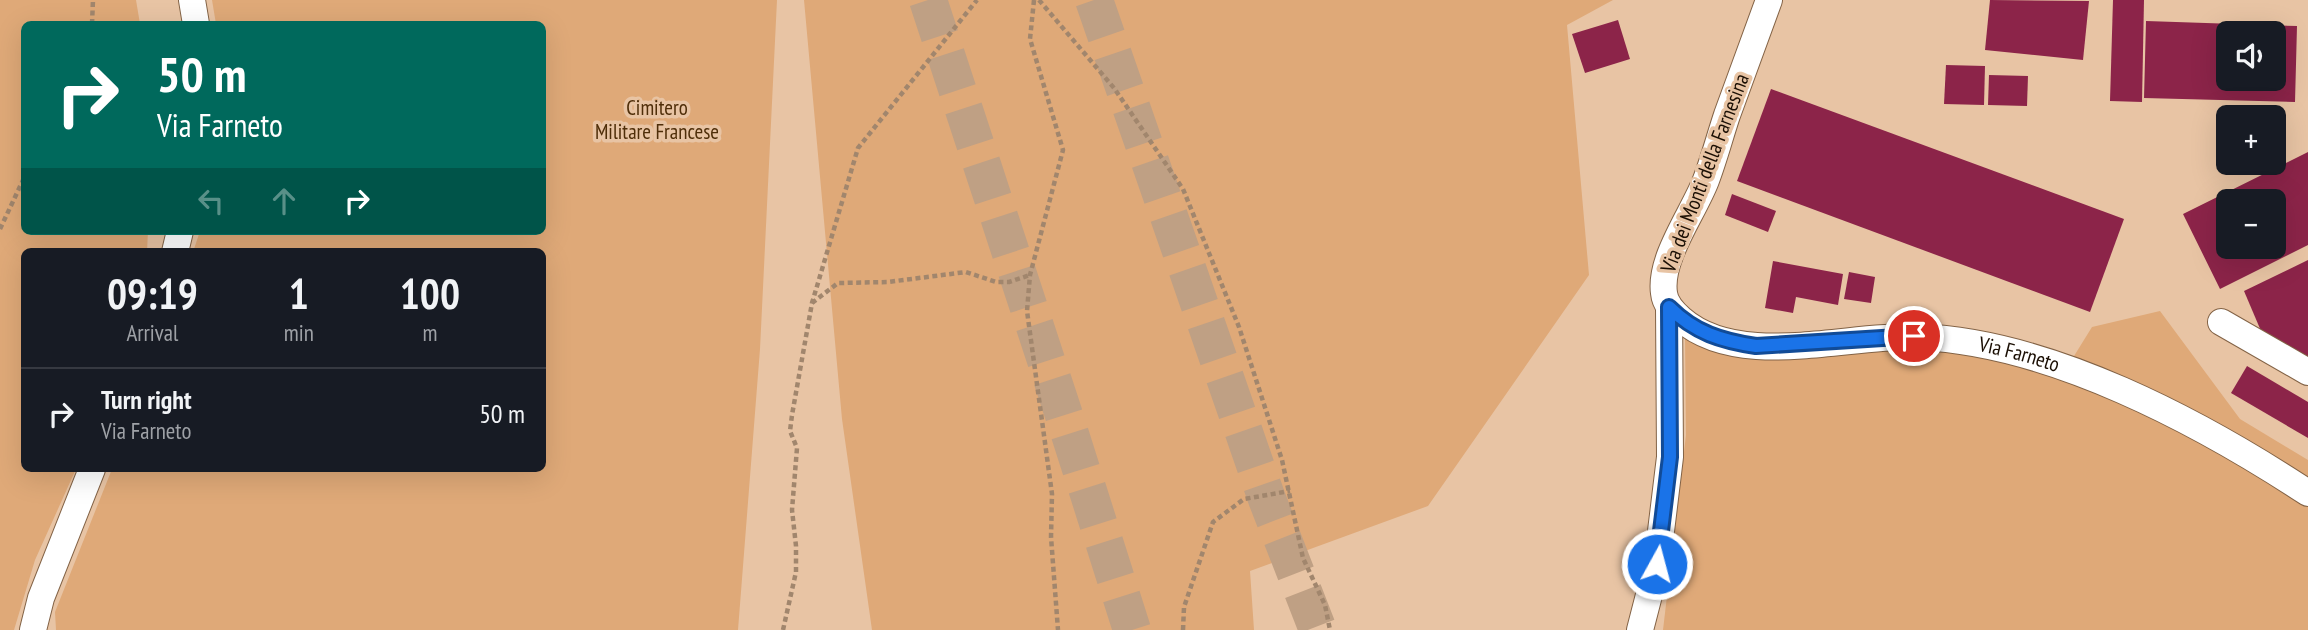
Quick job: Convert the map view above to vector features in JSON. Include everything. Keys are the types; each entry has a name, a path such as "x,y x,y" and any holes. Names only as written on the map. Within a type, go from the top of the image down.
{"street":[{"path":"192,0 196,21"},
{"name":"Via dei Monti della Farnesina","path":"1640,630 1657,564 1670,457 1669,307 1664,294 1667,263 1706,179 1769,0"},
{"name":"Via Farneto","path":"1669,307 1687,324 1704,333 1756,346 1914,336 1948,338 2024,355 2139,398 2217,438 2308,493"},
{"path":"2221,322 2308,372"},
{"path":"33,630 41,598 91,472"}],"path":[{"path":"92,21 93,0"},
{"path":"782,630 796,572 792,510 797,448 790,431 792,415 812,303 858,148 977,0"},
{"path":"1037,0 1030,39 1063,150 1030,275 1027,311 1052,494 1051,537 1058,630"},
{"path":"1037,0 1114,88 1183,189 1239,327 1282,460 1303,558 1325,605 1330,630"},
{"path":"0,229 21,184"},
{"path":"812,303 838,283 888,282 966,272 996,282 1009,282 1030,275"},
{"path":"1183,630 1184,607 1213,522 1244,499 1290,491"}],"green space":[{"path":"0,0 136,0 140,21 21,21 21,235 148,235 147,248 21,248 21,472 75,472 35,560 14,630 0,630"},
{"name":"Cimitero Militare Francese","path":"212,0 777,0 760,349 738,630 56,630 55,612 111,472 546,472 546,248 194,248 199,235 546,235 546,21 216,21"},
{"path":"804,0 1613,0 1567,25 1589,275 1428,506 1250,571 1254,630 872,630 842,419"},
{"path":"2160,311 2240,419 2308,460 2308,630 1663,630 1686,435 1685,336 1981,350 2061,377 2092,327"}],"building":[{"path":"1990,0 2089,1 2083,60 1985,50"},
{"path":"2113,0 2144,0 2142,102 2110,101"},
{"path":"1618,20 1630,59 1585,73 1572,34"},
{"path":"2146,21 2216,23 2216,91 2286,91 2286,26 2297,26 2295,102 2144,98"},
{"path":"1946,65 1985,66 1984,105 1944,104"},
{"path":"1989,75 2028,76 2027,106 1988,105"},
{"path":"1771,89 2124,219 2090,312 1737,181"},
{"path":"2308,152 2308,245 2286,256 2286,189 2233,189 2262,175 2286,175 2286,163"},
{"path":"1732,194 1776,211 1768,232 1725,215"},
{"path":"2216,198 2216,259 2280,259 2220,289 2183,214"},
{"path":"2308,260 2308,358 2261,331 2244,291"},
{"path":"1773,261 1843,274 1838,305 1796,297 1793,313 1765,308"},
{"path":"1849,272 1875,277 1871,303 1844,299"},
{"path":"2247,366 2308,402 2308,438 2231,393"}],"tunnel":[{"path":"928,0 1132,630"},
{"path":"1094,0 1267,499 1318,630"}],"route":[{"path":"1657,564 1670,457 1669,307 1687,324 1704,333 1756,346 1914,336"}]}
